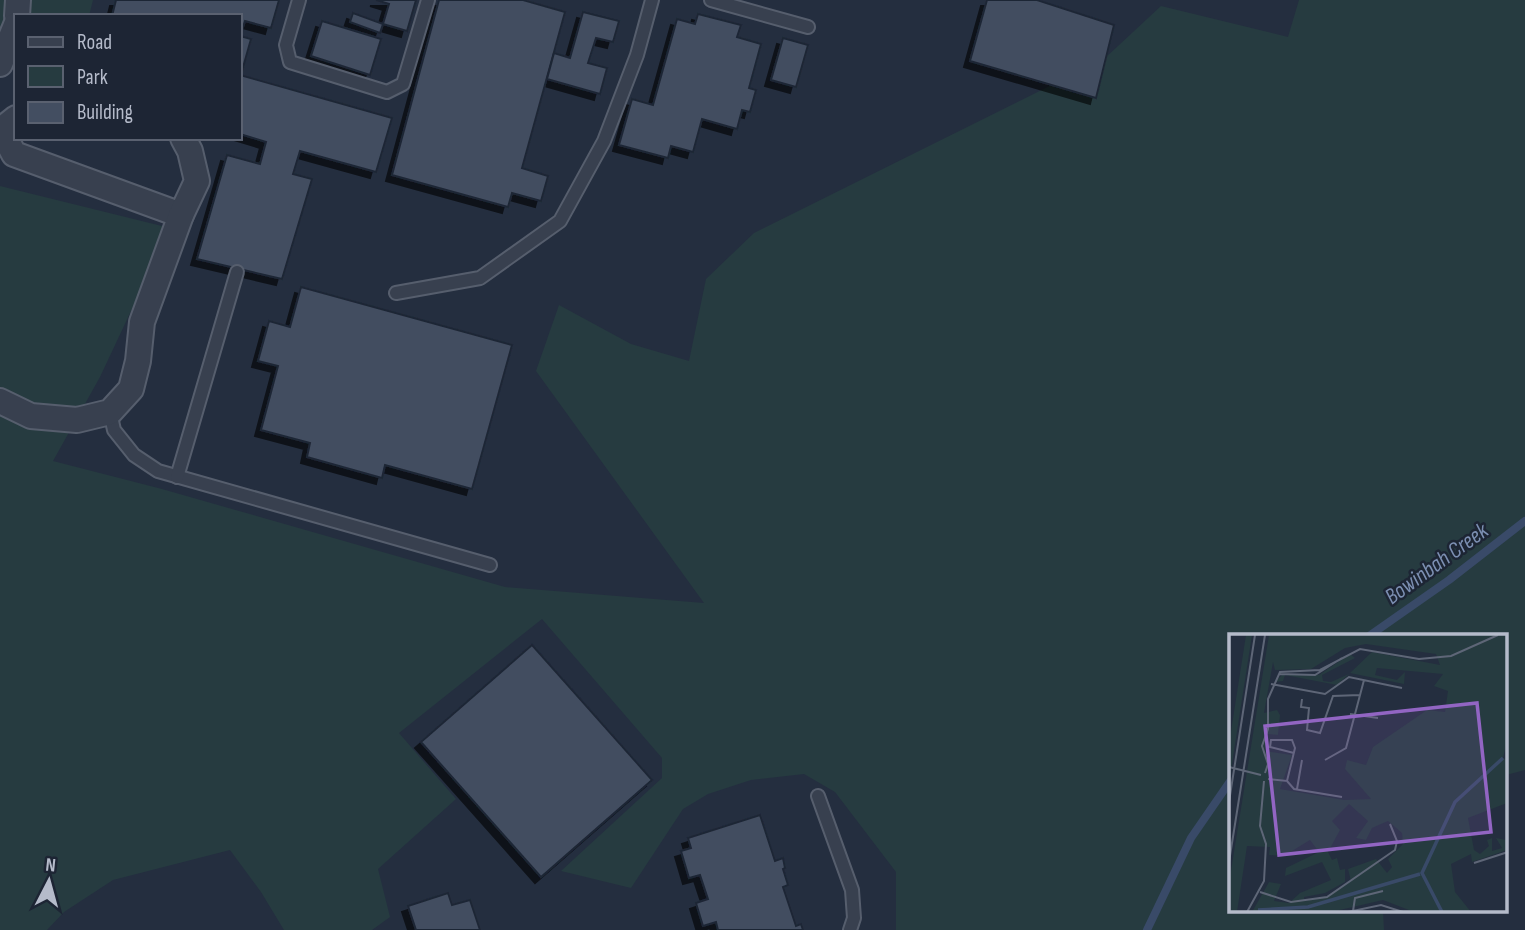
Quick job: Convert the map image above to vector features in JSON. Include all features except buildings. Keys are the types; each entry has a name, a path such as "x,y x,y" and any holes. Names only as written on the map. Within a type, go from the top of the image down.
{"street":[{"path":"0,64 14,30"},
{"path":"14,120 1,130 14,154 181,215"},
{"path":"0,401 32,416 77,420 110,412 131,389 138,361 142,322 181,215 197,181 190,151 184,140"}],"lane":[{"path":"299,0 286,45 290,62 387,92 403,83 428,0"},
{"path":"396,293 480,278 560,221 604,141 637,55 652,0"},
{"path":"711,0 808,27"},
{"path":"177,477 236,272"},
{"path":"110,412 114,430 134,455 158,471 490,565"},
{"path":"818,796 852,890 854,918 850,930"}],"green space":[{"path":"0,0 93,0 90,14 14,14 14,58 9,57 0,74"},
{"path":"1299,0 1525,0 1525,770 1508,774 1508,634 1229,634 1229,912 1383,912 1384,930 896,930 896,872 835,792 804,774 751,780 708,794 683,809 631,888 561,871 662,778 662,758 542,619 399,733 456,799 378,869 390,917 372,930 284,930 261,892 230,850 113,880 64,912 47,930 0,930 0,186 170,228 100,377 53,461 162,489 505,587 704,603 536,371 559,305 631,344 689,361 706,279 754,233 1104,59 1161,6 1288,37"}],"waterway":[{"name":"Bowinbah Creek","path":"1372,634 1449,580 1525,521"},
{"name":"Bowinbah Creek","path":"1147,930 1191,838 1229,783"}]}
